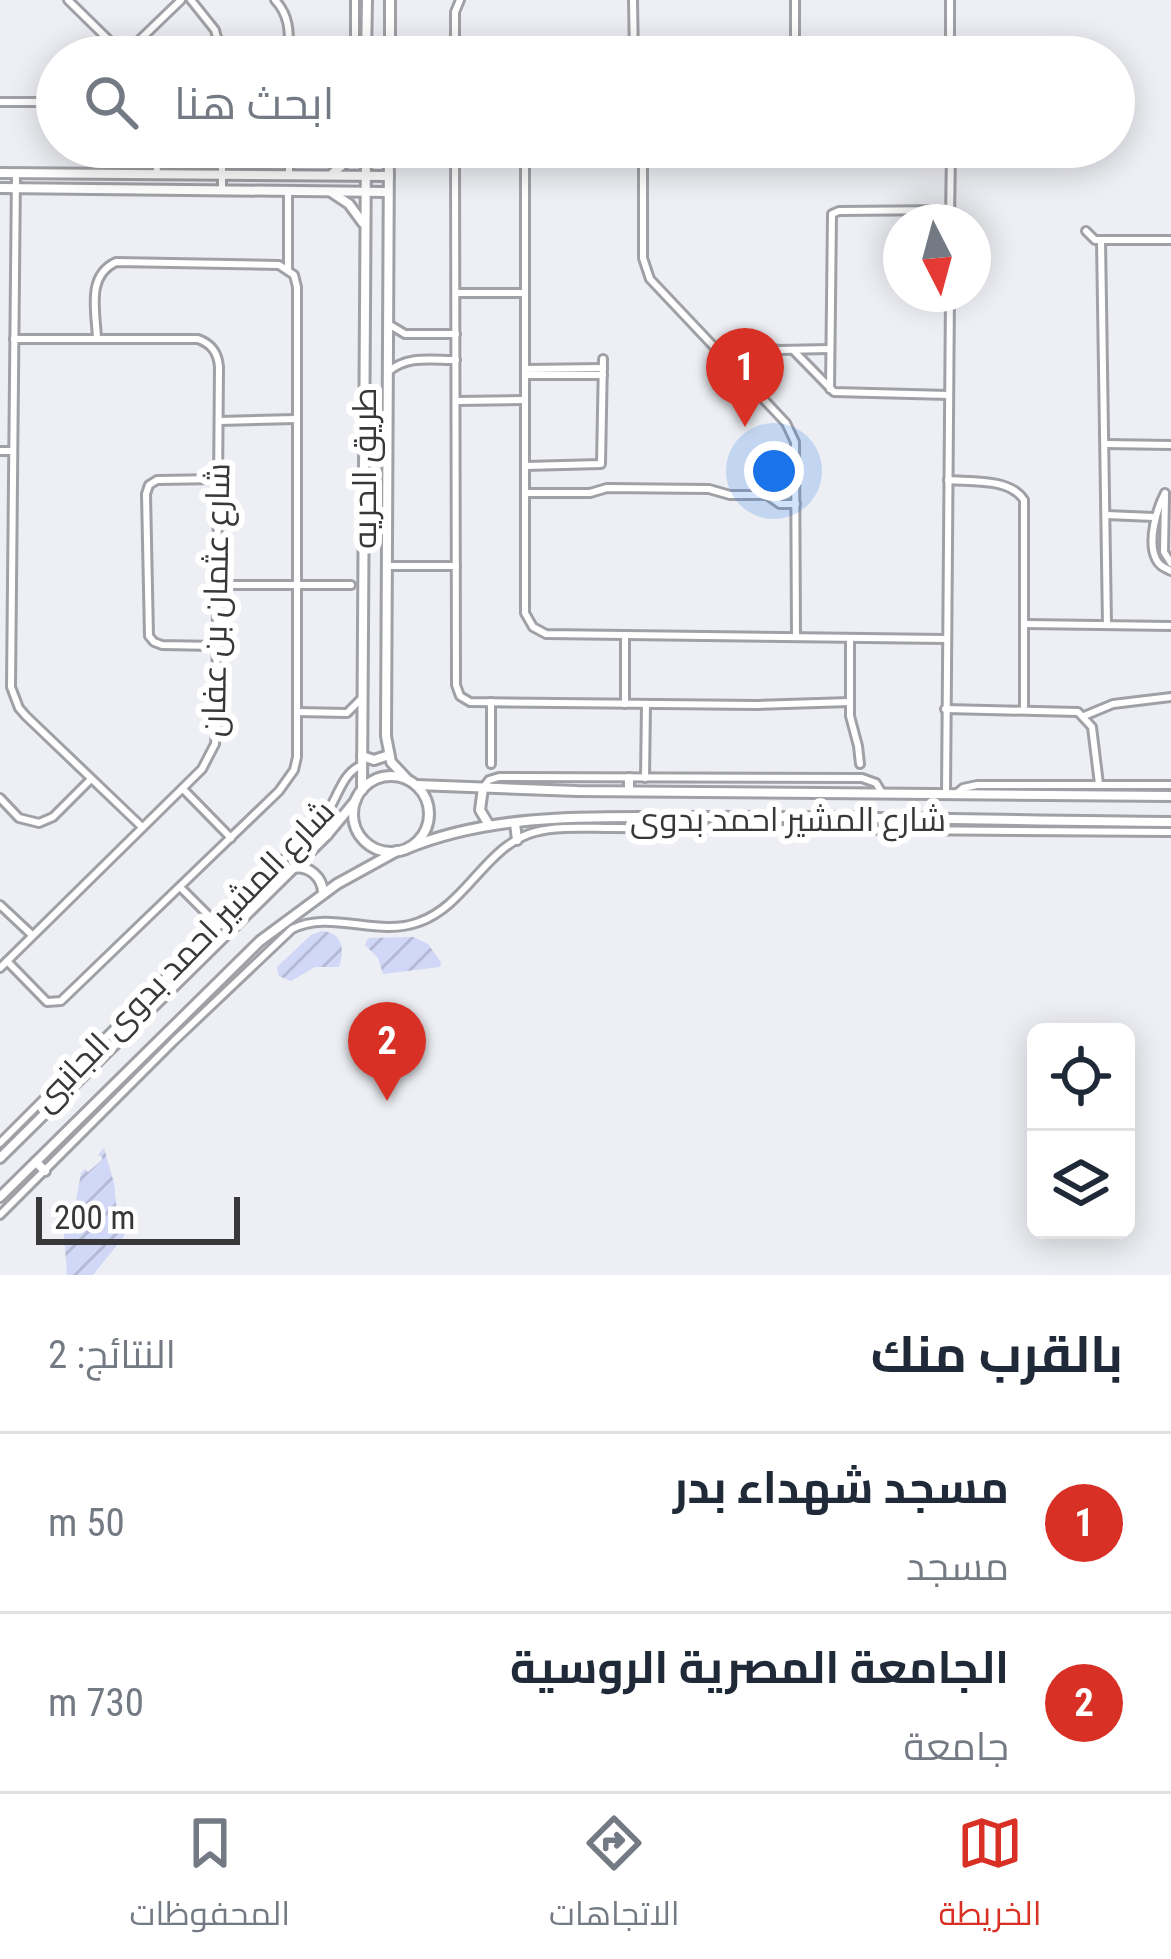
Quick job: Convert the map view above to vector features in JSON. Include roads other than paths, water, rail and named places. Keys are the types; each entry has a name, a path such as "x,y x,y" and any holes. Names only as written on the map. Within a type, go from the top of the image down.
{"street":[{"path":"68,0 103,36"},
{"path":"143,36 181,0"},
{"path":"190,0 217,36"},
{"path":"274,0 286,16 289,36"},
{"path":"355,0 355,36"},
{"path":"366,36 367,0"},
{"path":"390,0 390,36"},
{"path":"455,36 460,0"},
{"path":"633,0 634,36"},
{"path":"795,0 795,36"},
{"path":"950,0 950,36"},
{"path":"0,102 36,102"},
{"path":"157,168 157,174"},
{"path":"222,168 222,190"},
{"path":"289,168 289,175"},
{"path":"329,176 339,168"},
{"name":"طريق الحريه","path":"362,790 365,168"},
{"name":"طريق الحريه","path":"388,755 389,168"},
{"path":"455,168 460,696 470,702 625,704 850,701"},
{"path":"525,168 525,614 532,627 547,634 946,639"},
{"path":"643,168 645,269 657,288 792,432 796,638"},
{"path":"950,204 951,168"},
{"path":"0,173 389,176"},
{"path":"16,173 11,687 26,716 142,827"},
{"path":"329,176 329,191"},
{"path":"0,188 389,192"},
{"path":"3,965 47,1002 61,1001 279,791 294,770 296,281 288,268 287,191"},
{"path":"329,191 350,204 365,228"},
{"path":"830,388 832,218 834,212 883,211"},
{"path":"1086,231 1101,240 1171,240"},
{"path":"1101,240 1107,625"},
{"path":"0,253 14,253"},
{"path":"97,339 95,283 104,268 116,262 288,268"},
{"path":"455,293 525,293"},
{"path":"950,312 946,710 951,795 972,785 1171,785"},
{"path":"388,324 405,334 455,334"},
{"name":"شارع عثمان بن عفان","path":"3,965 202,769 214,744 217,646 219,359 198,340 14,339"},
{"path":"728,362 754,346 830,349"},
{"path":"793,350 837,392 949,395"},
{"path":"525,466 602,463 602,358"},
{"path":"388,372 409,360 455,360"},
{"path":"525,372 603,372"},
{"path":"456,401 525,400"},
{"path":"219,421 297,419"},
{"path":"1105,444 1171,445"},
{"path":"0,451 13,451"},
{"path":"217,646 162,645 149,635 146,494 158,480 219,479"},
{"path":"948,480 1008,486 1022,495 1024,710"},
{"path":"525,493 590,493 605,488 712,490 730,496 767,495 781,504 796,504"},
{"path":"1168,492 1154,517 1154,552 1158,563 1171,567"},
{"path":"1168,492 1164,552 1171,567"},
{"path":"1106,515 1154,517"},
{"path":"1154,552 1164,552"},
{"path":"387,566 456,566"},
{"path":"0,579 12,578"},
{"path":"218,585 351,585"},
{"path":"1024,624 1171,626"},
{"path":"625,635 625,704"},
{"path":"850,638 850,722 860,764"},
{"path":"297,712 347,712 363,697"},
{"path":"1084,716 1113,704 1171,698"},
{"path":"490,702 491,764"},
{"path":"645,778 646,704"},
{"path":"946,710 1071,710 1084,716 1092,728 1099,784"},
{"path":"347,712 362,730"},
{"path":"0,1197 170,1037 274,930 366,866 408,848 422,836 429,818 427,800 388,755 362,760"},
{"name":"شارع المشير احمد بدوى الجانبى","path":"0,1143 201,952 219,926 317,826 336,801 346,775 362,760"},
{"path":"0,1158 201,952 247,915 327,835 362,790 385,776 411,782"},
{"path":"490,826 480,810 483,788 499,777 862,778 876,783 882,793"},
{"path":"0,798 19,818 39,824 91,778"},
{"path":"629,778 629,791"},
{"name":"شارع المشير احمد بدوى","path":"411,782 629,791 1171,796"},
{"path":"1029,784 1030,796"},
{"path":"182,788 231,838"},
{"path":"356,800 353,817 364,841 380,850 397,851"},
{"name":"شارع المشير احمد بدوى","path":"408,848 448,834 515,823 779,817 1171,822"},
{"path":"1171,822 1171,832"},
{"path":"515,823 517,840"},
{"name":"شارع المشير احمد بدوى الجانبى","path":"0,1215 170,1037 297,926 316,921 380,928 423,921 456,900 501,852 539,825 1171,832"},
{"path":"317,826 327,835"},
{"path":"293,868 309,870 321,882 323,894"},
{"path":"180,886 219,926"},
{"path":"0,904 33,935"},
{"path":"238,908 247,915"},
{"path":"274,930 280,939"},
{"path":"36,1162 45,1171"}],"place":[{"name":"مسجد شهداء بدر","path":"745,427"},
{"name":"الجامعة المصرية الروسية","path":"387,1101"}]}
